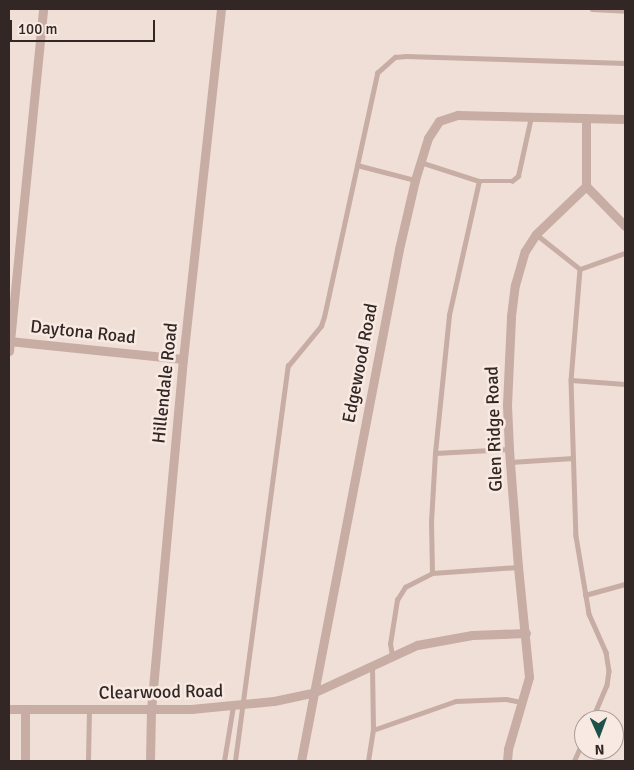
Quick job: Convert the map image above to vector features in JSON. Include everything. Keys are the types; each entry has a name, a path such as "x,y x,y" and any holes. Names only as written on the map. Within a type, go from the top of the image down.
{"street":[{"path":"9,351 43,9"},
{"name":"Hillendale Road","path":"150,761 151,710 183,359 221,9"},
{"name":"Edgewood Road","path":"300,761 398,249 420,162 434,128 446,117 458,115 625,119"},
{"path":"586,118 586,186 625,226"},
{"name":"Glen Ridge Road","path":"508,761 508,749 524,702 529,678 509,449 507,405 511,316 520,266 525,251 536,234 586,186"},
{"name":"Daytona Road","path":"9,341 183,359"},
{"name":"Clearwood Road","path":"9,709 151,710 233,706 313,693 417,645 445,639 526,633"},
{"path":"25,709 25,761"},
{"path":"498,761 508,761"}],"lane":[{"path":"592,9 625,11"},
{"path":"235,761 288,366 321,326 377,73 396,58 625,63"},
{"path":"420,162 479,181 512,181 518,176 531,117"},
{"path":"357,165 415,180"},
{"path":"432,573 431,522 434,453 449,315 479,181"},
{"path":"536,234 580,269"},
{"path":"580,269 625,253"},
{"path":"580,269 571,380 576,536 589,614 606,652 609,671 607,685 596,710"},
{"path":"571,380 625,384"},
{"path":"434,453 509,449"},
{"path":"510,462 573,458"},
{"path":"392,656 390,644 397,600 405,587 432,573 518,567"},
{"path":"585,595 625,584"},
{"path":"368,761 373,730 372,665"},
{"path":"373,730 456,701 506,699 524,702"},
{"path":"224,761 233,706"},
{"path":"88,761 89,710"}]}
